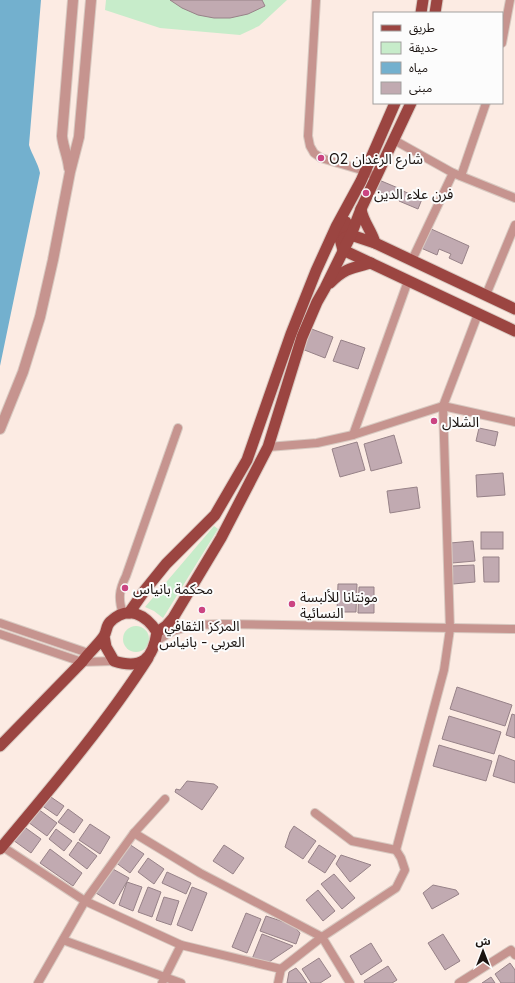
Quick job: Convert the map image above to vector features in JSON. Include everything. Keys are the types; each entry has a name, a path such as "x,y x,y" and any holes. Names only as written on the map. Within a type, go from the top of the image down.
{"main road":[{"path":"421,12 423,0"},
{"path":"435,12 437,0"},
{"path":"149,657 142,662 133,664 114,661 106,647 104,636 106,628 111,622 126,613 166,564 215,515 248,460 291,334 316,271 336,227 363,176 395,104"},
{"path":"316,271 326,263 332,250 341,245 351,235 361,209 411,104"},
{"path":"1,847 110,713 154,650 156,637 173,618 221,538 268,447 302,337 317,302 325,288 341,245 352,208 360,191 363,176"},
{"path":"361,209 362,218 374,239 375,244"},
{"path":"351,235 412,260 515,309"},
{"path":"341,245 371,263 515,331"},
{"path":"325,288 345,270 371,263"},
{"path":"215,515 230,521"},
{"path":"126,613 138,614 146,618 156,637"},
{"path":"0,746 85,658 104,636"}],"street":[{"path":"70,172 62,136 73,0"},
{"path":"0,429 23,372 40,318 70,172 79,137 90,0"},
{"path":"316,0 308,136 310,146 314,153 321,158 363,176 376,177"},
{"path":"503,38 510,0"},
{"path":"412,260 457,174 486,104"},
{"path":"394,140 457,174 515,198"},
{"path":"486,295 515,225"},
{"path":"353,435 408,280"},
{"path":"396,850 444,670 450,628 443,406 478,314"},
{"path":"268,447 317,442 353,435 443,406 515,422"},
{"path":"126,613 119,603 121,586 126,576 178,428"},
{"path":"0,623 85,658"},
{"path":"156,637 195,625 222,624 515,629"},
{"path":"0,634 85,658 114,661"},
{"path":"38,983 85,901 134,833 165,799"},
{"path":"278,983 281,969 322,937 396,888 405,870 401,858 396,850 352,841 316,813"},
{"path":"134,833 200,873 322,937 350,983"},
{"path":"1,847 85,901 181,946 281,969"},
{"path":"63,940 164,980 181,983"},
{"path":"164,980 181,946"},
{"path":"459,983 511,950 515,955"}],"green space":[{"path":"106,0 287,0 259,26 240,35 160,28 105,10"},
{"path":"214,526 218,529 163,618 154,611 145,607"},
{"path":"136,626 145,630 149,639 145,648 136,652 127,648 123,639 127,630"}],"water":[{"path":"0,0 41,0 29,145 40,173 0,366"}],"building":[{"path":"170,0 262,0 265,6 248,14 230,18 214,18 198,15 182,8"},
{"path":"379,180 398,188 393,198 375,190"},
{"path":"403,191 422,199 418,209 399,201"},
{"path":"429,228 469,246 462,264 449,258 451,254 439,249 437,255 421,248"},
{"path":"309,328 333,337 325,358 302,349"},
{"path":"341,340 365,348 358,369 333,361"},
{"path":"479,428 498,432 495,446 476,441"},
{"path":"394,435 402,463 371,471 364,444"},
{"path":"357,442 365,470 340,477 332,449"},
{"path":"503,473 505,495 477,497 476,475"},
{"path":"417,487 420,508 390,513 387,491"},
{"path":"481,532 503,532 503,549 481,549"},
{"path":"473,541 475,561 452,563 450,543"},
{"path":"483,557 499,557 499,582 484,582"},
{"path":"474,565 475,582 453,584 452,566"},
{"path":"338,584 357,584 356,612 337,612"},
{"path":"359,587 374,587 374,613 358,613"},
{"path":"457,687 512,705 505,726 450,709"},
{"path":"512,714 515,715 515,738 506,735"},
{"path":"449,716 501,732 494,754 442,739"},
{"path":"439,745 492,761 486,781 433,766"},
{"path":"499,755 515,761 515,783 493,776"},
{"path":"187,781 214,784 218,787 202,810 175,792 176,789 180,790"},
{"path":"48,795 64,806 57,816 41,805"},
{"path":"38,809 57,823 47,836 28,822"},
{"path":"68,809 83,820 74,833 58,822"},
{"path":"90,824 110,837 100,854 79,840"},
{"path":"23,826 41,839 31,853 13,840"},
{"path":"294,826 316,841 303,859 285,847 290,832"},
{"path":"56,829 72,841 64,851 49,839"},
{"path":"78,842 97,856 87,869 69,855"},
{"path":"129,844 144,854 130,873 115,862"},
{"path":"224,845 244,858 233,874 213,861"},
{"path":"319,845 336,856 325,873 308,862"},
{"path":"50,849 82,873 73,886 40,863"},
{"path":"341,855 371,865 350,882 336,864"},
{"path":"148,858 164,869 154,884 138,872"},
{"path":"111,868 129,878 114,904 96,893"},
{"path":"167,872 191,883 186,894 162,883"},
{"path":"334,874 355,898 342,909 321,884"},
{"path":"127,882 142,887 133,911 119,905"},
{"path":"433,885 456,890 459,894 432,909 423,893"},
{"path":"148,887 161,892 152,917 138,912"},
{"path":"192,887 207,893 192,931 177,925"},
{"path":"318,890 335,911 323,921 306,900"},
{"path":"164,897 179,901 171,925 156,920"},
{"path":"246,913 261,919 247,953 232,947"},
{"path":"266,916 293,925 300,933 296,944 260,931"},
{"path":"262,934 293,946 266,964 252,959"},
{"path":"443,934 460,961 445,970 428,943"},
{"path":"371,943 382,961 361,975 350,956"},
{"path":"319,958 331,976 320,983 311,983 302,969"},
{"path":"510,963 515,970 515,983 501,983 495,974"},
{"path":"388,966 397,980 392,983 365,983 364,981"},
{"path":"296,968 307,983 287,983 289,972"},
{"path":"491,977 495,983 482,983"}],"place":[{"name":"O2 شارع الرغدان","path":"321,158"},
{"name":"فرن علاء الدين","path":"366,193"},
{"name":"الشلال","path":"434,421"},
{"name":"محكمة بانياس","path":"125,588"},
{"name":"مونتانا للألبسة النسائية","path":"292,604"},
{"name":"المركز الثقافي العربي - بانياس","path":"202,610"}]}
